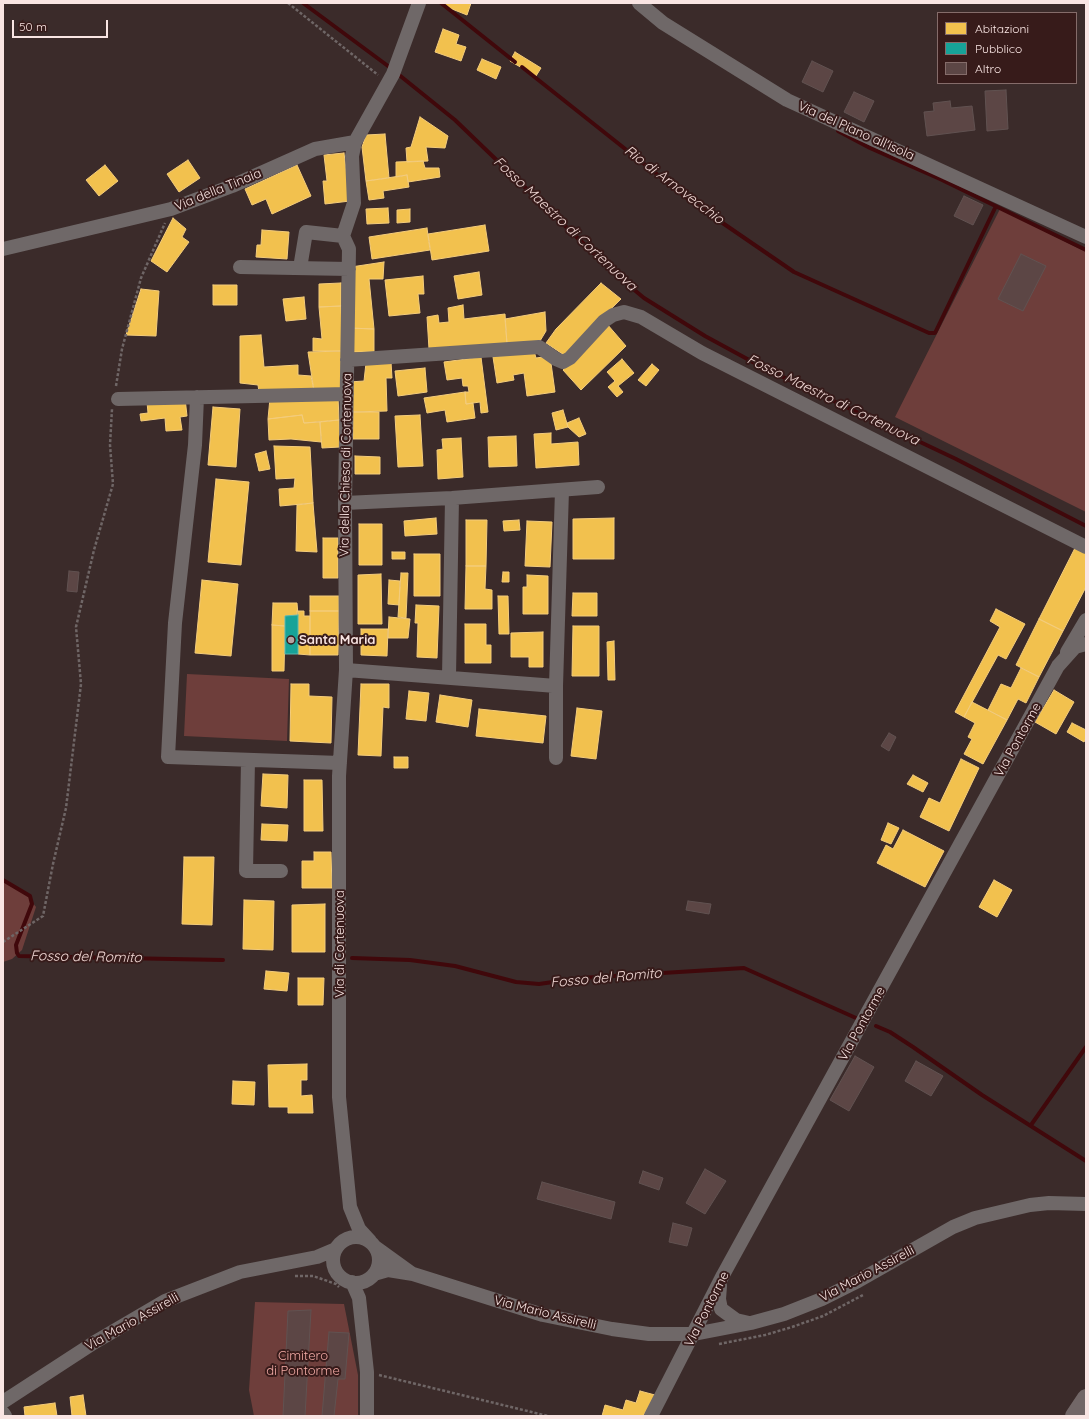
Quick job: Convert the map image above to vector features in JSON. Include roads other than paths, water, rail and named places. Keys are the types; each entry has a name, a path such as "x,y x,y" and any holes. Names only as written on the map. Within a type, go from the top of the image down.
{"main road":[{"path":"1074,1416 1086,1398"}],"street":[{"path":"300,268 306,232 343,236 354,203 352,156 354,142 392,74 419,3"},
{"name":"Via del Piano all'isola","path":"639,3 663,23 787,100 1086,237"},
{"name":"Via della Tinaia","path":"3,249 171,209 232,186 315,149 354,142"},
{"name":"Via della Chiesa di Cortenuova","path":"343,236 350,249 345,503 345,675"},
{"path":"240,267 349,269"},
{"path":"347,360 539,347 563,362 570,358 604,321 613,315 624,312 640,317 702,353 1086,547"},
{"path":"115,397 347,394"},
{"path":"197,397 195,445 175,623 168,757 340,763"},
{"path":"345,503 452,498 598,487"},
{"path":"556,758 556,686 562,490"},
{"path":"449,677 452,498"},
{"path":"1058,666 1086,620"},
{"name":"Via Pontorme","path":"651,1416 720,1282 1058,666 1075,647 1086,644"},
{"path":"345,675 449,677 556,686"},
{"name":"Via di Cortenuova","path":"336,1270 334,1256 345,1234 350,1208 339,1097 340,763 345,675"},
{"path":"248,760 246,871 281,871"},
{"name":"Via Mario Assirelli","path":"413,1274 505,1304 568,1321 649,1334 694,1334 752,1323 784,1314 822,1299 858,1281 953,1227 975,1218 1030,1205 1049,1203 1086,1204"},
{"name":"Via di Cortenuova","path":"350,1208 359,1229 372,1244"},
{"path":"339,1246 355,1237 372,1244 413,1274"},
{"path":"359,1298 379,1260 372,1244"},
{"name":"Via Mario Assirelli","path":"3,1402 95,1342 165,1301 240,1272 317,1257 339,1246"},
{"path":"296,1261 336,1270 340,1276 352,1282 359,1298 367,1372 367,1416"},
{"path":"352,1282 388,1270 413,1274"},
{"path":"720,1282 719,1299 721,1309 736,1320 752,1323"}],"waterway":[{"name":"Fosso Maestro di Cortenuova","path":"303,3 388,66 455,120 614,273 644,298 705,336 762,367 956,459 1086,526"},
{"name":"Rio di Arnovecchio","path":"441,3 515,62"},
{"name":"Rio di Arnovecchio","path":"522,67 692,202 794,272 929,333 935,333 996,206"},
{"path":"838,131 870,148 940,179 1086,250"},
{"name":"Fosso del Romito","path":"3,880 30,896 32,904 16,945 19,956 223,960"},
{"name":"Fosso del Romito","path":"352,958 410,960 455,966 516,982 539,984 581,978 744,968 856,1018"},
{"path":"876,1026 890,1032 982,1095 1086,1161"},
{"path":"1031,1125 1086,1047"}],"place":[{"name":"Santa Maria","path":"291,640"}],"park label":[{"name":"Cimitero di Pontorme","path":"303,1364"}]}
